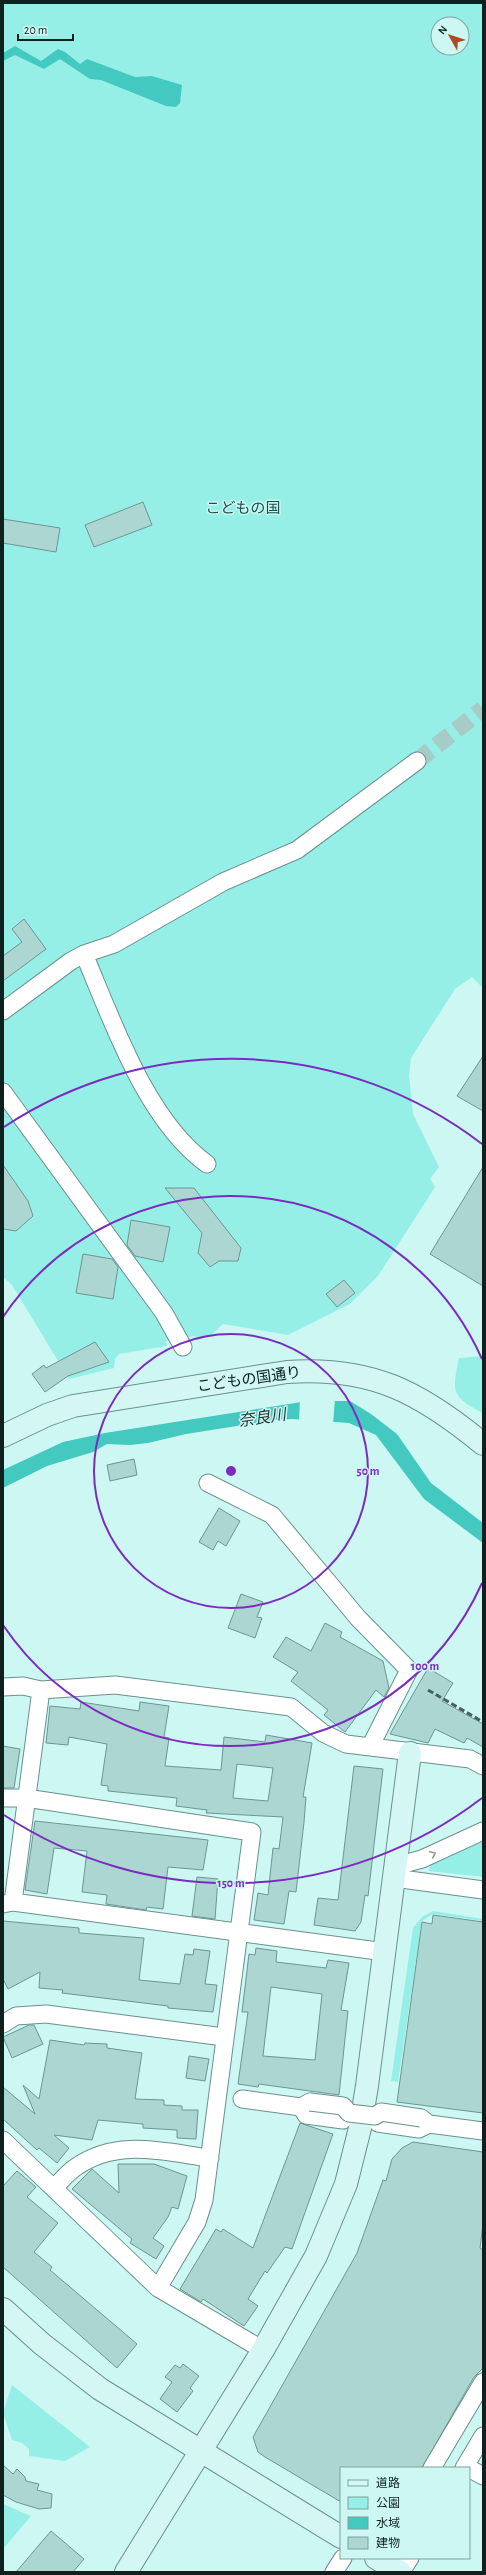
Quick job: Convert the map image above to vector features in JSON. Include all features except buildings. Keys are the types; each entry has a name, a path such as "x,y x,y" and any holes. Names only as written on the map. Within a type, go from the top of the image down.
{"street":[{"path":"3,1011 56,971 84,954 114,944 223,882 297,850 417,761"},
{"path":"84,954 139,1079 188,1150 207,1164"},
{"path":"3,1092 164,1313 183,1347"},
{"name":"こどもの国通り","path":"3,1436 35,1420 73,1406 287,1372 320,1371 369,1377 390,1383 434,1407 483,1444"},
{"path":"208,1483 272,1515 358,1618 409,1670 374,1740"},
{"path":"3,1687 23,1686 41,1690 115,1685 291,1707 322,1733 346,1744 374,1740 410,1753 470,1759 483,1766"},
{"path":"41,1690 26,1798 8,1903 385,1952"},
{"path":"126,2572 263,2350 316,2256 346,2184 360,2128 385,1952 410,1753"},
{"path":"3,1798 26,1798 252,1832 237,1933 204,2200 197,2222 158,2288"},
{"path":"395,1872 483,1831"},
{"path":"395,1872 483,1890"},
{"path":"3,2024 16,2016 46,2014 224,2037"},
{"path":"242,2099 306,2108 343,2106 349,2113 376,2116 381,2112 423,2123 483,2131"},
{"path":"3,2140 158,2288 263,2350"},
{"path":"54,2188 74,2168 90,2158 111,2150 131,2148 210,2158"},
{"path":"3,2310 42,2344 100,2389 199,2452 340,2536"},
{"path":"433,2467 483,2382"},
{"path":"464,2467 483,2436"},
{"path":"470,2470 483,2476"},
{"path":"334,2572 342,2559"},
{"path":"378,2559 400,2572 409,2559"}],"green space":[{"name":"こどもの国","path":"3,3 483,3 483,988 472,977 455,989 411,1058 409,1075 413,1114 439,1167 430,1179 435,1187 378,1276 350,1304 288,1335 223,1324 210,1336 197,1340 196,1336 166,1341 167,1346 119,1354 115,1359 114,1368 69,1379 12,1285 3,1277"},
{"path":"483,1356 483,1413 459,1398 456,1392 455,1379 459,1358"},
{"path":"483,1840 483,1877 429,1871 430,1865"},
{"path":"433,1911 483,1919 483,1921 433,1914 422,1921 398,2082 391,2081 413,1928 422,1917"},
{"path":"12,2385 90,2447 65,2461 29,2456 29,2449 22,2443 12,2440 3,2413"},
{"path":"3,2504 31,2516 3,2549"}],"water":[{"path":"15,46 41,61 58,49 65,52 80,64 87,59 135,77 152,76 182,85 180,103 176,107 166,106 101,80 90,79 60,59 44,69 15,55 3,61 3,53"},
{"name":"奈良川","path":"308,1401 350,1401 371,1414 397,1434 431,1483 483,1523 483,1543 424,1499 376,1435 349,1423 292,1419 275,1420 186,1434 148,1443 130,1445 107,1444 93,1452 47,1466 3,1488 3,1470 63,1442 105,1433"}],"pier":[{"path":"300,1399 335,1399 333,1424 299,1421"}],"tunnel":[{"path":"417,761 483,709"}],"railway":[{"path":"428,1690 483,1722"}]}
